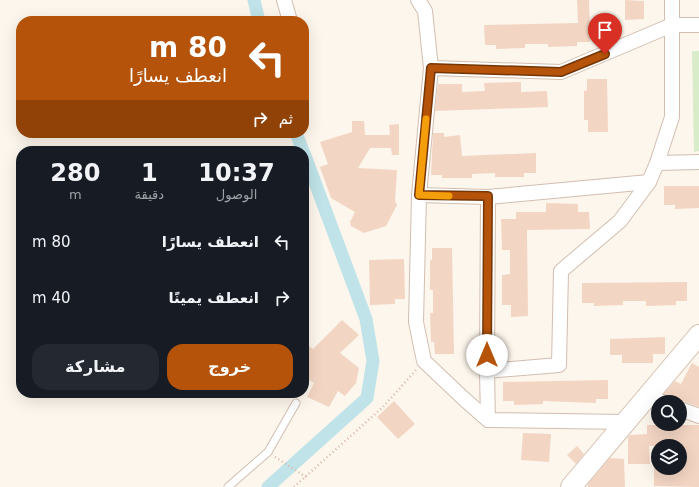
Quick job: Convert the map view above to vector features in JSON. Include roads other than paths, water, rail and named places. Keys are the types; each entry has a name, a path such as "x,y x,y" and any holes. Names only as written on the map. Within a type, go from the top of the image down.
{"street":[{"path":"284,0 289,16"},
{"path":"418,0 425,11 431,68 419,195 416,322 424,361 488,420 626,422"},
{"path":"487,371 559,365 561,272 620,221 649,182 657,163 672,117 672,0"},
{"path":"431,68 561,72 672,25 699,25"},
{"path":"657,163 699,162"},
{"path":"419,195 488,196 649,182"},
{"path":"488,196 488,420"},
{"path":"658,395 699,335"},
{"path":"571,487 626,422 651,402"},
{"path":"687,412 699,416"}],"lane":[{"path":"228,487 268,452 296,403"}],"waterway":[{"path":"254,0 258,16"},
{"path":"298,138 301,146"},
{"path":"268,487 367,398 373,361 366,319 309,166"}]}
